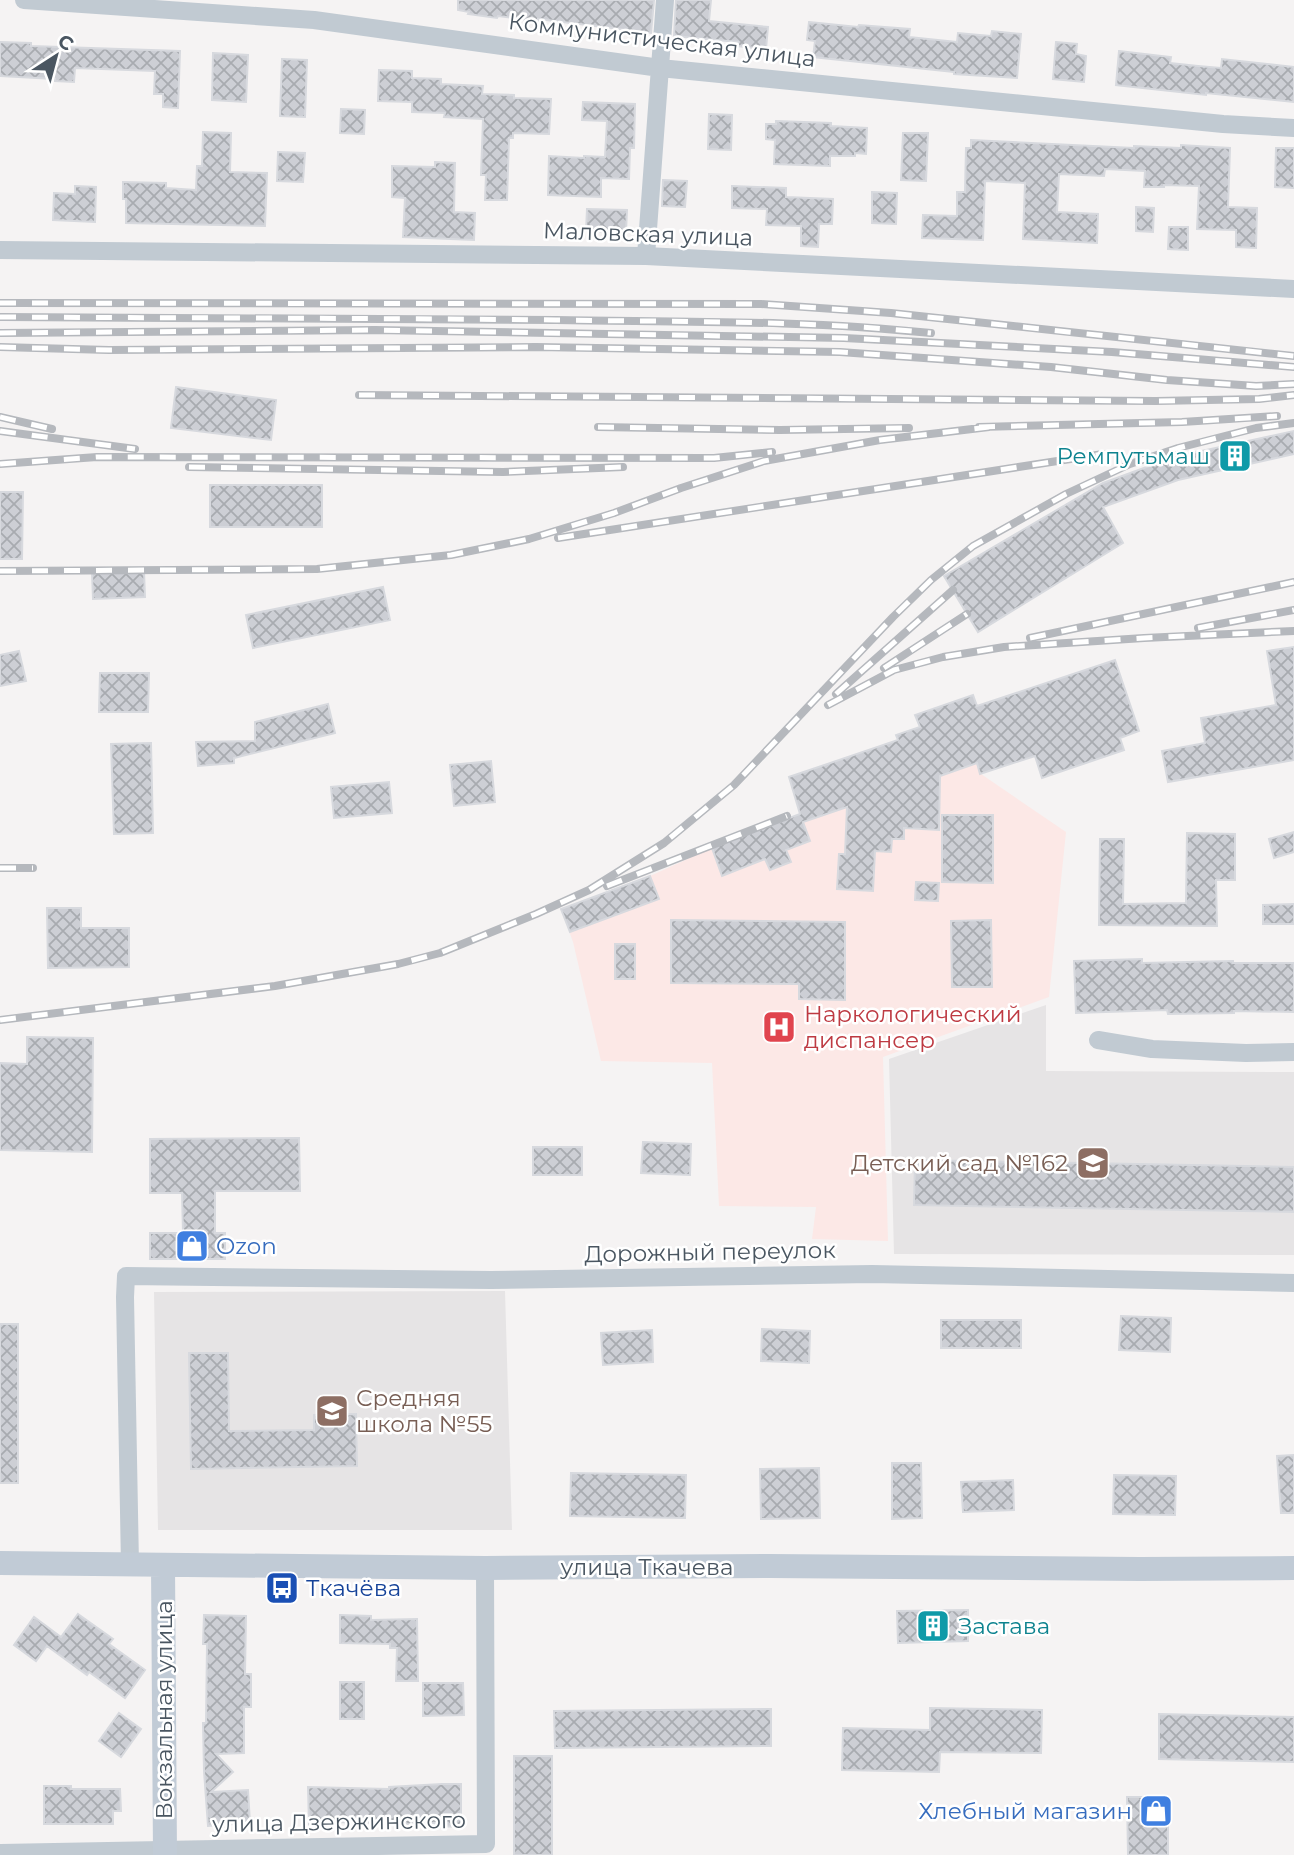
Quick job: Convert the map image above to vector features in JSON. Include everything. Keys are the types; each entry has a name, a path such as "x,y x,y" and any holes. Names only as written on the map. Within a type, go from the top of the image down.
{"street":[{"name":"Коммунистическая улица","path":"24,0 314,20 660,68 1223,124 1294,128"},
{"path":"646,256 665,0"},
{"name":"Маловская улица","path":"0,250 646,256 1294,289"},
{"path":"1098,1040 1152,1049 1294,1052"},
{"name":"Дорожный переулок","path":"130,1565 126,1276 491,1280 872,1274 1294,1283"},
{"name":"улица Ткачева","path":"0,1563 485,1568 1294,1568"},
{"name":"Вокзальная улица","path":"163,1565 165,1852"},
{"name":"улица Дзержинского","path":"0,1853 486,1844 485,1568"}],"shaded area":[{"name":"Наркологический диспансер","path":"977,763 981,774 1066,832 1049,997 883,1057 888,1241 812,1239 816,1207 719,1206 712,1063 601,1061 573,942 561,909 650,876 712,848 800,814 803,822"},
{"name":"Детский сад №162","path":"1046,1005 1046,1071 1294,1072 1294,1255 894,1254 889,1059"},
{"name":"Средняя школа №55","path":"505,1291 512,1530 158,1530 154,1292"}],"building":[{"path":"458,0 654,0 651,33 538,19 468,14 469,12 458,10"},
{"path":"676,0 711,0 709,21 768,27 766,49 737,46 738,42 674,36"},
{"path":"809,22 910,29 909,37 957,42 958,33 991,36 992,31 1021,34 1017,78 954,74 813,57 815,41 807,40"},
{"path":"0,42 31,43 31,46 180,51 178,108 163,107 163,94 154,94 155,71 75,68 74,82 0,76"},
{"path":"1056,42 1077,44 1076,54 1086,56 1084,82 1053,79"},
{"path":"1119,51 1171,57 1170,63 1198,66 1221,68 1222,59 1294,67 1294,102 1116,85"},
{"path":"213,53 248,55 246,102 212,100"},
{"path":"282,59 307,60 305,117 280,116"},
{"path":"379,70 412,71 412,78 441,79 441,84 483,86 482,94 551,99 549,134 513,133 513,138 509,138 507,200 485,200 486,175 481,175 483,119 444,117 445,113 412,112 412,102 378,101"},
{"path":"583,102 635,104 634,148 630,148 629,179 601,178 601,197 548,195 549,156 605,157 607,121 582,120"},
{"path":"341,109 365,110 364,134 340,133"},
{"path":"709,114 732,115 731,150 708,149"},
{"path":"776,121 831,123 831,126 867,128 866,154 830,156 830,166 774,164 775,140 766,139 766,124 776,124"},
{"path":"203,132 231,133 230,172 267,173 265,226 126,223 123,182 166,183 166,188 196,190 197,166 202,166"},
{"path":"903,133 928,133 926,181 901,180"},
{"path":"971,140 1134,148 1181,148 1181,145 1230,148 1228,207 1257,208 1256,248 1236,247 1236,230 1197,229 1199,186 1144,187 1145,171 1105,169 1104,176 1059,174 1057,212 1098,214 1097,243 1023,239 1025,183 985,181 983,240 922,238 923,215 957,216 957,192 965,192 966,148 971,148"},
{"path":"1276,148 1294,148 1294,188 1275,187"},
{"path":"278,152 305,153 303,182 277,181"},
{"path":"435,162 455,163 454,212 475,213 474,240 403,237 405,198 392,197 392,166 435,167"},
{"path":"663,180 687,181 685,207 662,206"},
{"path":"75,186 96,187 95,222 53,220 54,193 75,194"},
{"path":"732,186 786,188 786,197 833,199 832,224 819,224 818,247 801,246 801,226 766,225 767,209 732,208"},
{"path":"872,192 897,193 896,224 872,223"},
{"path":"1136,207 1154,208 1153,232 1136,231"},
{"path":"587,209 627,210 626,232 586,231"},
{"path":"1169,227 1188,227 1188,250 1168,249"},
{"path":"176,387 276,400 271,440 171,428"},
{"path":"1294,431 1294,454 1178,480 1103,507 1123,543 978,632 944,576 1103,483 1174,457"},
{"path":"210,485 322,485 322,527 210,527"},
{"path":"0,492 23,492 22,559 0,559"},
{"path":"144,571 145,597 93,599 92,573"},
{"path":"383,587 390,620 253,648 246,615"},
{"path":"1294,647 1294,760 1168,782 1162,751 1205,743 1201,718 1276,705 1267,651"},
{"path":"19,651 26,681 0,686 0,655"},
{"path":"1115,660 1139,731 1120,738 1124,750 1042,778 1035,756 980,774 977,763 940,776 939,830 904,828 904,839 892,839 891,852 875,851 873,891 837,889 839,854 845,854 847,807 803,822 810,841 786,850 791,862 770,870 765,859 722,876 712,848 800,814 789,777 898,740 896,735 920,727 915,715 973,695 977,706"},
{"path":"100,673 149,673 148,712 99,712"},
{"path":"328,704 335,733 234,758 234,763 198,766 196,742 255,741 255,722"},
{"path":"151,743 153,833 114,834 111,744"},
{"path":"491,761 495,802 454,806 450,765"},
{"path":"389,782 392,813 334,818 331,787"},
{"path":"942,815 993,815 993,883 942,882"},
{"path":"1294,832 1294,852 1274,858 1269,839"},
{"path":"1187,833 1235,834 1235,880 1216,880 1217,926 1099,925 1100,839 1124,839 1123,904 1186,903"},
{"path":"650,876 659,899 570,932 561,909"},
{"path":"916,882 939,883 938,901 915,900"},
{"path":"1294,904 1294,924 1263,924 1263,905"},
{"path":"47,908 81,908 81,928 129,928 129,967 48,968"},
{"path":"671,920 845,922 845,1000 799,999 799,984 671,983"},
{"path":"991,920 992,987 952,987 951,921"},
{"path":"615,944 635,944 635,979 615,979"},
{"path":"1142,959 1142,963 1294,963 1294,1012 1168,1014 1167,1010 1076,1013 1074,961"},
{"path":"27,1037 93,1038 92,1152 0,1150 0,1063 27,1064"},
{"path":"299,1138 300,1191 215,1191 215,1233 225,1233 225,1259 150,1259 150,1233 183,1233 182,1193 150,1193 150,1139"},
{"path":"643,1142 691,1144 690,1175 641,1173"},
{"path":"533,1147 582,1147 582,1175 533,1175"},
{"path":"915,1160 1294,1167 1294,1212 914,1205"},
{"path":"1121,1316 1171,1318 1170,1352 1119,1350"},
{"path":"941,1320 1021,1320 1021,1348 941,1348"},
{"path":"0,1324 18,1324 18,1483 0,1483"},
{"path":"762,1329 810,1331 809,1363 761,1361"},
{"path":"652,1330 653,1362 603,1365 601,1333"},
{"path":"189,1353 228,1353 229,1431 314,1430 314,1415 356,1414 357,1466 191,1469"},
{"path":"1294,1455 1294,1513 1281,1513 1277,1456"},
{"path":"892,1463 921,1463 922,1518 892,1519"},
{"path":"819,1468 820,1518 761,1519 760,1469"},
{"path":"571,1473 686,1475 685,1518 570,1516"},
{"path":"1114,1475 1176,1476 1175,1515 1113,1514"},
{"path":"1013,1480 1014,1510 963,1512 961,1482"},
{"name":"Застава","path":"968,1610 968,1641 898,1643 897,1611"},
{"path":"78,1614 113,1639 109,1644 145,1670 125,1698 47,1646 36,1661 14,1645 34,1617 61,1637"},
{"path":"204,1615 246,1616 245,1674 251,1674 251,1707 244,1707 244,1753 216,1754 233,1772 211,1792 248,1790 250,1823 208,1826 203,1723 206,1723 207,1644 203,1644"},
{"path":"340,1615 371,1616 371,1620 417,1619 418,1681 396,1681 397,1648 390,1648 390,1644 340,1643"},
{"path":"340,1682 364,1682 364,1719 340,1719"},
{"path":"423,1683 463,1683 464,1715 423,1716"},
{"path":"930,1708 1042,1710 1041,1753 940,1752 939,1772 842,1770 843,1728 930,1730"},
{"path":"771,1709 771,1746 555,1748 554,1711"},
{"path":"119,1713 141,1729 121,1757 99,1741"},
{"path":"1159,1714 1294,1717 1294,1762 1159,1759"},
{"path":"514,1756 552,1756 552,1855 514,1855"},
{"path":"461,1784 461,1827 435,1826 435,1823 391,1825 337,1822 337,1825 309,1825 308,1787 389,1789"},
{"path":"44,1786 120,1789 121,1811 113,1811 113,1824 44,1824"},
{"path":"1127,1797 1168,1797 1168,1855 1128,1855"}],"railway":[{"path":"0,303 761,304 891,313 1294,356"},
{"path":"0,317 697,322 837,326 931,333"},
{"path":"0,333 375,330 844,338 1112,352 1294,367"},
{"path":"0,347 109,350 536,347 840,352 1051,367 1167,380 1256,386 1294,384"},
{"path":"359,395 1156,401 1259,399 1294,395"},
{"path":"979,427 1182,422 1277,416"},
{"path":"0,417 52,429"},
{"path":"0,1020 275,986 398,964 440,953 589,890 664,843 734,785 893,617 931,580 973,546 1066,494 1130,464 1178,448 1256,428 1294,423"},
{"path":"598,427 780,430 909,428"},
{"path":"0,571 317,569 451,555 529,539 614,513 764,461 880,440 989,427"},
{"path":"0,431 135,449"},
{"path":"0,464 97,457 714,458 772,452"},
{"path":"558,538 1103,454"},
{"path":"189,467 503,472 623,467"},
{"path":"1030,638 1294,582"},
{"path":"836,694 953,590"},
{"path":"1198,628 1294,610"},
{"path":"884,668 967,614"},
{"path":"828,705 894,670 943,657 1004,647 1294,631"},
{"path":"607,886 787,816"},
{"path":"0,868 33,868"}],"place":[{"name":"Ремпутьмаш","path":"1235,456"},
{"name":"Наркологический диспансер","path":"779,1027"},
{"name":"Детский сад №162","path":"1093,1163"},
{"name":"Ozon","path":"192,1246"},
{"name":"Средняя школа №55","path":"332,1411"},
{"name":"Ткачёва","path":"282,1588"},
{"name":"Застава","path":"933,1626"},
{"name":"Хлебный магазин","path":"1156,1811"}]}
